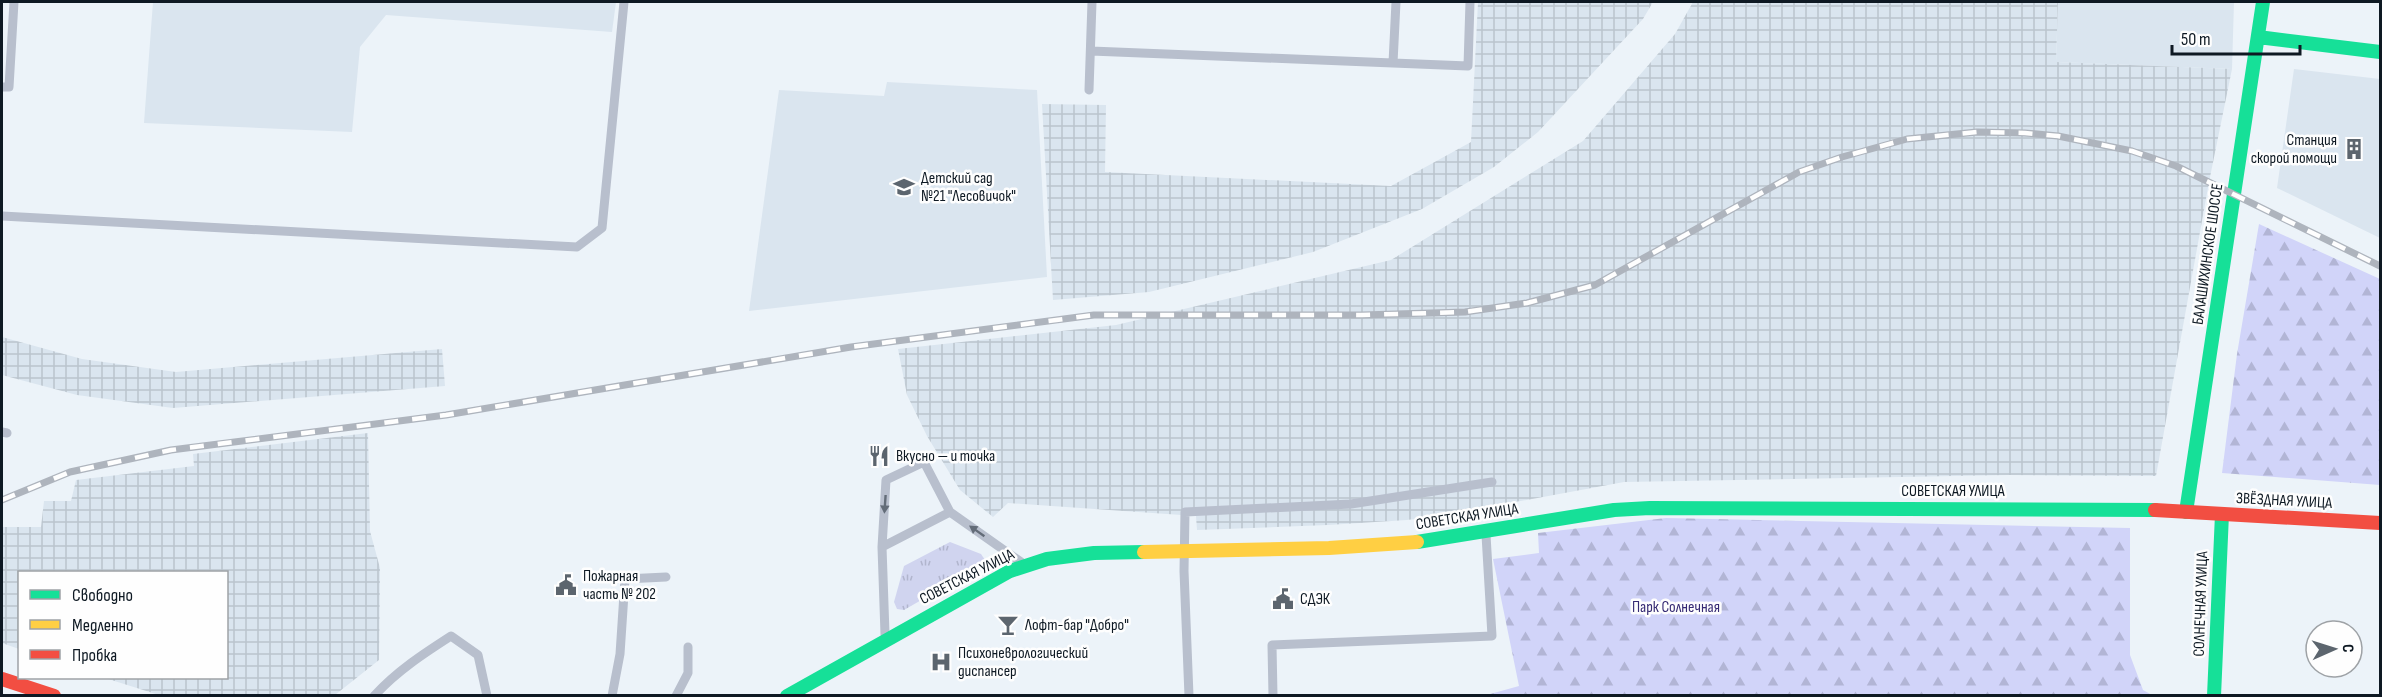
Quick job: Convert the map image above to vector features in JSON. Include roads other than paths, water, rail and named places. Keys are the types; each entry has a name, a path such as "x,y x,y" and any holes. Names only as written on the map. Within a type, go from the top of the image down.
{"main road":[{"name":"БАЛАШИХИНСКОЕ ШОССЕ","path":"2186,512 2263,2"},
{"path":"2258,37 2380,52"},
{"name":"СОВЕТСКАЯ УЛИЦА","path":"787,696 998,577 1025,565 1071,555 1184,550 1329,548 1410,543 1614,510 1650,508 2021,508 2186,512"},
{"name":"ЗВЁЗДНАЯ УЛИЦА","path":"2186,512 2380,523"},
{"name":"СОЛНЕЧНАЯ УЛИЦА","path":"2214,696 2222,514"},
{"path":"2,679 54,696"}],"lane":[{"path":"2,87 9,87 14,2"},
{"path":"2,216 577,247 602,228 624,2"},
{"path":"1089,90 1092,2"},
{"path":"1394,63 1396,2"},
{"path":"1090,51 1468,66 1470,2"},
{"path":"885,639 882,547 886,480 924,462 950,512 1025,565"},
{"path":"1189,696 1184,550 1185,512 1351,504 1492,482"},
{"path":"882,547 950,512"},
{"path":"1273,696 1272,645 1492,636 1485,531"},
{"path":"612,696 620,654 625,579 666,577"},
{"path":"374,696 391,677 420,655 451,636 478,655 487,696"},
{"path":"676,696 688,673 687,647"}],"railway":[{"path":"2,500 70,472 171,450 446,415 851,347 1094,315 1362,315 1465,312 1527,303 1595,285 1799,172 1907,139 1977,132 2058,136 2132,151 2176,166 2380,266"}],"place":[{"name":"Станция скорой помощи","path":"2354,149"},
{"name":"Детский сад №21 \"Лесовичок\"","path":"904,187"},
{"name":"Вкусно — и точка","path":"879,456"},
{"name":"Пожарная часть № 202","path":"566,585"},
{"name":"СДЭК","path":"1283,599"},
{"name":"Лофт-бар \"Добро\"","path":"1008,625"},
{"name":"Психоневрологический диспансер","path":"941,662"}],"park label":[{"name":"Парк Солнечная","path":"1676,607"}]}
